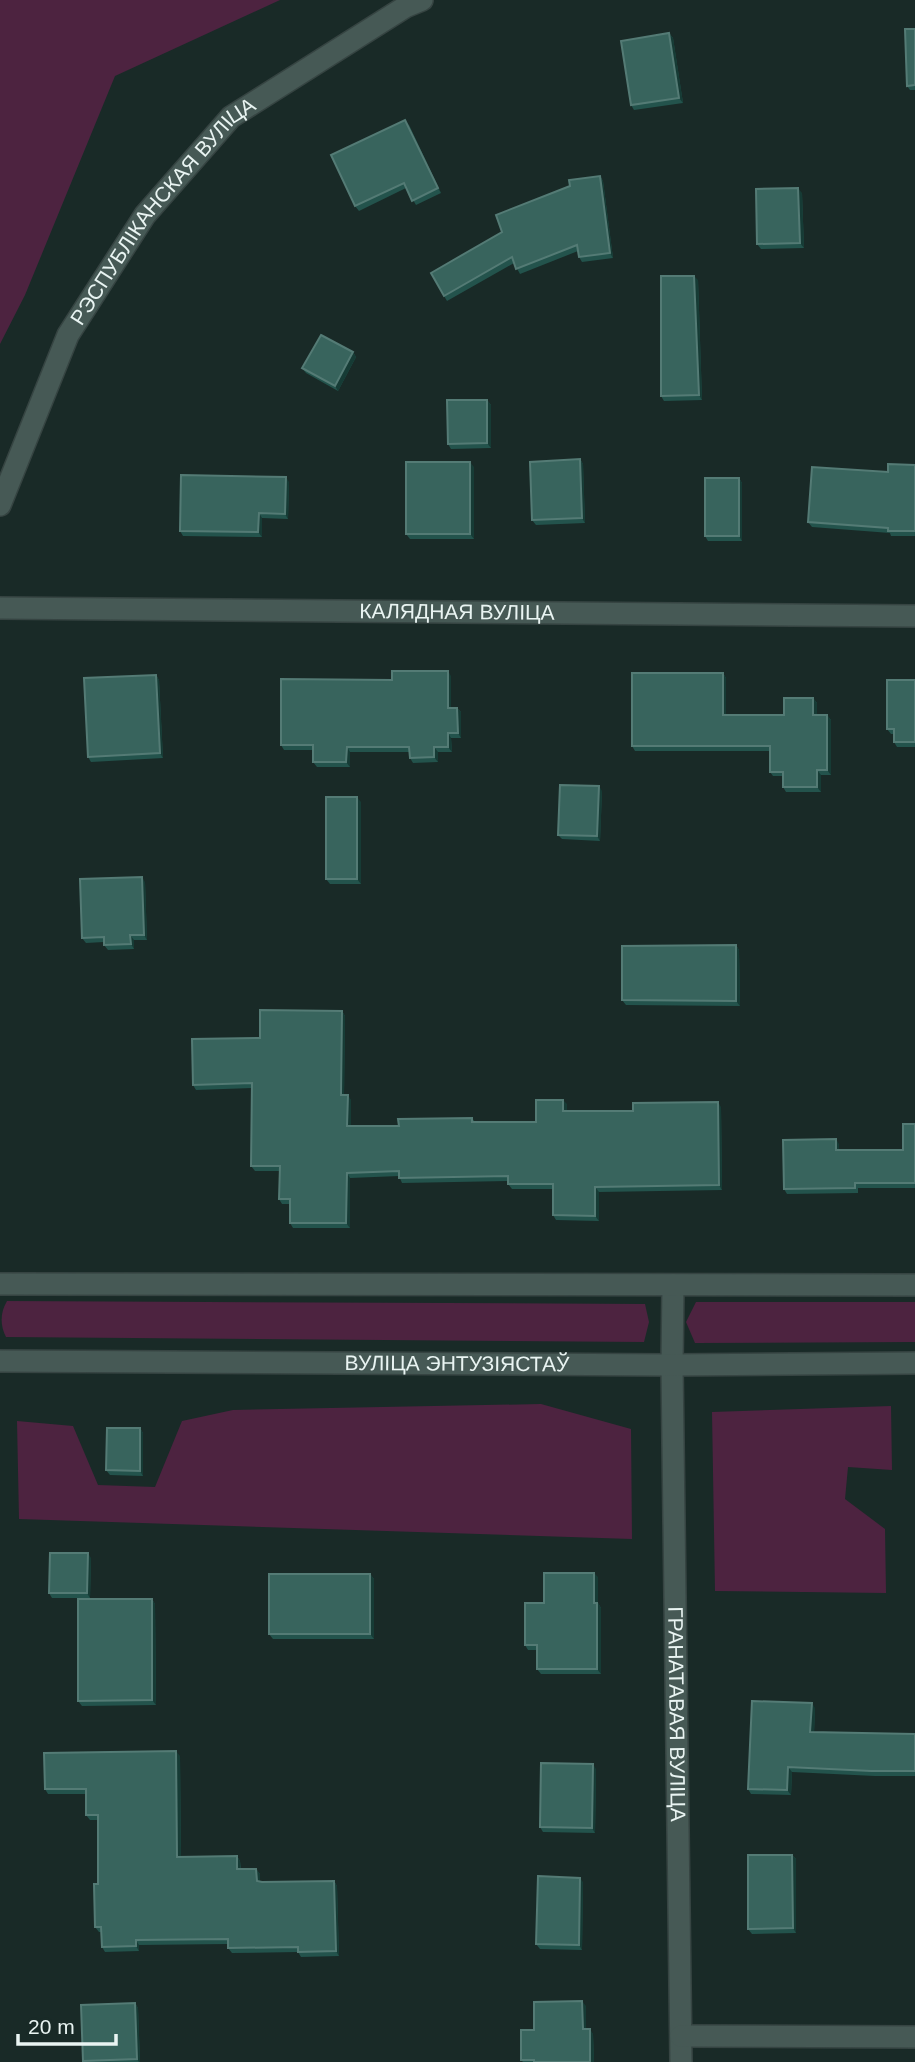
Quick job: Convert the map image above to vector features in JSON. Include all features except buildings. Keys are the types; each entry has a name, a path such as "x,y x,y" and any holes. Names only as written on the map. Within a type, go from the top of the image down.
{"street":[{"name":"РЭСПУБЛІКАНСКАЯ ВУЛІЦА","path":"0,505 68,335 145,215 231,117 405,7 422,0"},
{"name":"КАЛЯДНАЯ ВУЛІЦА","path":"0,608 915,616"},
{"path":"0,1284 915,1285"},
{"name":"ГРАНАТАВАЯ ВУЛІЦА","path":"673,1284 681,2062"},
{"name":"ВУЛІЦА ЭНТУЗІЯСТАЎ","path":"0,1361 915,1363"},
{"path":"681,2036 915,2037"}],"shaded area":[{"path":"0,0 280,0 115,76 25,295 0,344"},
{"path":"7,1301 645,1304 649,1322 644,1342 6,1337 2,1319"},
{"path":"696,1302 915,1302 915,1342 695,1343 686,1322"},
{"path":"541,1404 631,1429 632,1539 19,1519 17,1421 73,1426 98,1485 155,1487 182,1421 233,1410"},
{"path":"891,1406 892,1470 848,1467 845,1499 885,1529 886,1593 715,1591 712,1412"}]}
